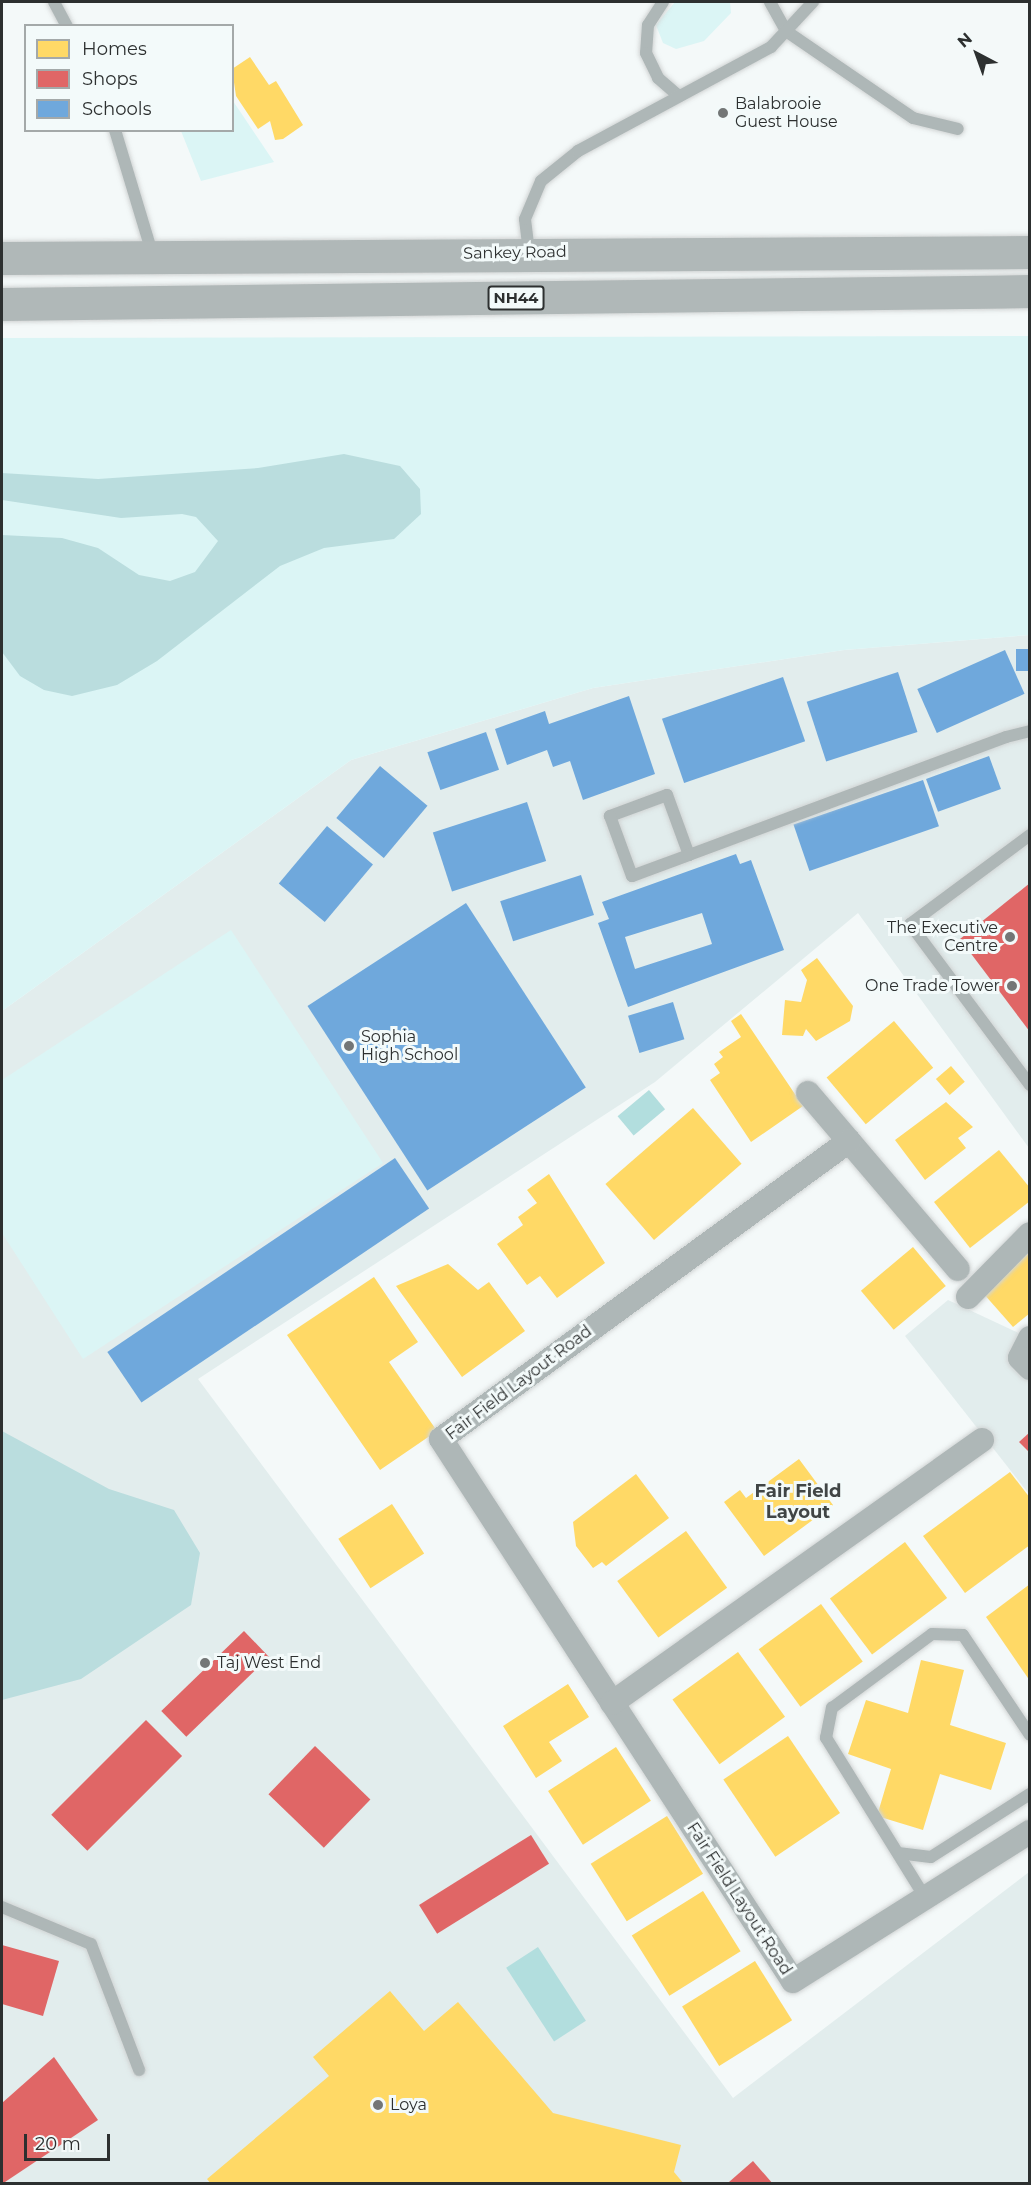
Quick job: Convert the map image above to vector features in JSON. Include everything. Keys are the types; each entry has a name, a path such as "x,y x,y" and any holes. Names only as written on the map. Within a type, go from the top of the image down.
{"main road":[{"name":"Sankey Road","path":"2,258 154,260 529,252 1029,252"},
{"name":"NH44","path":"2,304 1029,291"}],"street":[{"path":"808,1093 958,1269"},
{"name":"Fair Field Layout Road","path":"849,1141 441,1439 793,1981 1029,1832"},
{"path":"968,1297 1029,1234"},
{"path":"1029,1338 1020,1358 1029,1368"},
{"path":"612,1703 982,1440"}],"lane":[{"path":"54,2 66,24"},
{"path":"663,2 648,25 646,53 658,78 679,96"},
{"path":"770,2 786,31 913,118 958,129"},
{"path":"529,252 525,219 541,181 578,151 771,47 813,2"},
{"path":"116,132 154,260"},
{"path":"689,855 667,795 610,816 632,876 1029,731"},
{"path":"1029,835 910,924 1029,1085"},
{"path":"926,1899 826,1738 832,1708 932,1634 963,1635 1029,1735"},
{"path":"898,1853 931,1857 1029,1794"},
{"path":"2,1907 91,1944 139,2070"}],"shaded area":[{"path":"675,2 730,2 731,13 704,41 676,49 663,43 656,25"},
{"path":"234,102 274,162 201,181 181,132 234,132"},
{"path":"1029,336 1029,635 844,650 593,688 351,760 2,1011 2,338"},
{"path":"344,454 400,466 420,489 421,514 394,539 324,548 280,566 157,661 117,685 72,696 44,690 20,676 2,652 2,535 62,538 98,548 139,575 170,581 195,572 218,541 196,517 182,514 121,518 2,500 2,473 98,479 258,468"},
{"path":"1029,635 1029,1148 858,913 655,1082 198,1379 733,2098 1029,1872 1029,2183 2,2183 2,1011 351,760 593,688 844,650"},
{"path":"231,930 383,1163 83,1359 2,1233 2,1080"},
{"path":"649,1090 665,1109 634,1136 618,1116"},
{"path":"948,1300 1029,1338 1029,1494 905,1336"},
{"path":"2,1431 109,1489 174,1510 200,1553 191,1605 81,1679 2,1700"},
{"path":"538,1947 586,2021 554,2041 506,1968"}],"building: Homes":[{"path":"250,57 269,85 276,81 303,125 283,139 275,140 270,121 258,129 236,96 234,68"},
{"path":"817,958 853,1006 850,1021 816,1041 806,1029 803,1036 782,1035 785,1000 801,1002 807,980 801,970"},
{"path":"741,1014 803,1106 751,1142 710,1080 720,1073 714,1064 723,1057 719,1052 741,1037 731,1021"},
{"path":"894,1021 933,1068 866,1124 827,1078"},
{"path":"951,1066 965,1082 950,1095 936,1079"},
{"path":"946,1102 973,1127 958,1138 966,1148 925,1180 895,1140"},
{"path":"693,1108 742,1164 654,1240 605,1184"},
{"path":"999,1150 1030,1188 1030,1201 970,1248 934,1202"},
{"path":"549,1174 605,1263 557,1298 540,1276 527,1285 497,1244 523,1225 518,1217 537,1203 527,1190"},
{"path":"913,1247 946,1286 894,1330 861,1291"},
{"path":"1030,1252 1030,1313 1013,1327 983,1293"},
{"path":"448,1264 478,1290 489,1282 525,1331 462,1377 396,1286"},
{"path":"374,1277 418,1342 389,1362 437,1431 380,1470 287,1335"},
{"path":"799,1459 833,1505 764,1556 724,1502 740,1490 746,1498"},
{"path":"1010,1472 1030,1498 1030,1545 965,1593 923,1536"},
{"path":"636,1474 669,1518 606,1566 602,1562 593,1568 576,1546 573,1522"},
{"path":"392,1504 424,1553 370,1588 338,1539"},
{"path":"686,1531 727,1588 658,1638 617,1581"},
{"path":"905,1542 947,1598 872,1654 830,1599"},
{"path":"1030,1584 1030,1681 986,1617"},
{"path":"821,1604 863,1661 800,1707 759,1649"},
{"path":"738,1652 785,1717 719,1764 672,1700"},
{"path":"921,1660 964,1670 950,1725 1006,1743 991,1790 940,1774 923,1830 877,1816 891,1769 848,1754 866,1700 908,1713"},
{"path":"568,1684 589,1717 549,1742 562,1761 536,1778 503,1726"},
{"path":"788,1736 840,1813 775,1857 723,1780"},
{"path":"616,1747 651,1801 583,1845 548,1791"},
{"path":"667,1816 703,1874 627,1921 591,1864"},
{"path":"703,1891 741,1951 669,1996 632,1936"},
{"path":"755,1961 792,2020 719,2066 682,2007"},
{"path":"390,1991 424,2031 458,2002 553,2113 681,2145 674,2172 684,2184 211,2184 207,2179 329,2076 313,2057"}],"building: Shops":[{"name":"One Trade Tower","path":"1030,883 1030,1032 960,939"},
{"path":"1030,1432 1030,1453 1019,1442"},
{"path":"244,1631 269,1657 186,1737 161,1711"},
{"path":"146,1720 182,1756 87,1851 51,1815"},
{"path":"315,1746 370,1799 324,1848 268,1794"},
{"path":"531,1835 549,1864 437,1934 419,1905"},
{"path":"2,1945 59,1961 43,2016 2,2004"},
{"path":"54,2057 98,2120 2,2184 2,2103"},
{"path":"753,2161 773,2184 731,2184 729,2182"}],"building: Schools":[{"path":"1016,649 1030,649 1030,671 1016,671"},
{"path":"1005,650 1025,694 937,733 917,689"},
{"path":"898,672 917,732 826,762 807,702"},
{"path":"783,677 805,741 684,783 662,719"},
{"path":"629,696 655,774 583,800 570,761 553,767 547,750 507,765 495,729 545,711 549,724"},
{"path":"486,732 499,770 440,790 427,752"},
{"path":"989,756 1001,789 938,812 926,779"},
{"path":"380,766 427,806 384,858 336,818"},
{"path":"923,780 939,826 809,871 793,825"},
{"path":"527,802 546,861 452,892 433,833"},
{"path":"327,826 373,865 325,922 279,883"},
{"path":"736,854 740,864 751,860 784,950 628,1007 598,923 609,919 602,902","holes":["702,913 712,944 635,969 625,937"]},
{"path":"581,875 594,915 513,941 500,901"},
{"path":"466,903 586,1088 427,1190 307,1006"},
{"path":"673,1002 684,1039 639,1053 628,1016"},
{"path":"395,1158 429,1209 141,1403 107,1352"}],"place":[{"name":"Balabrooie Guest House","path":"723,113"},
{"name":"The Executive Centre","path":"1010,937"},
{"name":"One Trade Tower","path":"1012,986"},
{"name":"Sophia High School","path":"349,1046"},
{"name":"Taj West End","path":"205,1663"},
{"name":"Loya","path":"378,2105"}],"district":[{"name":"Fair Field Layout","path":"798,1502"}]}
